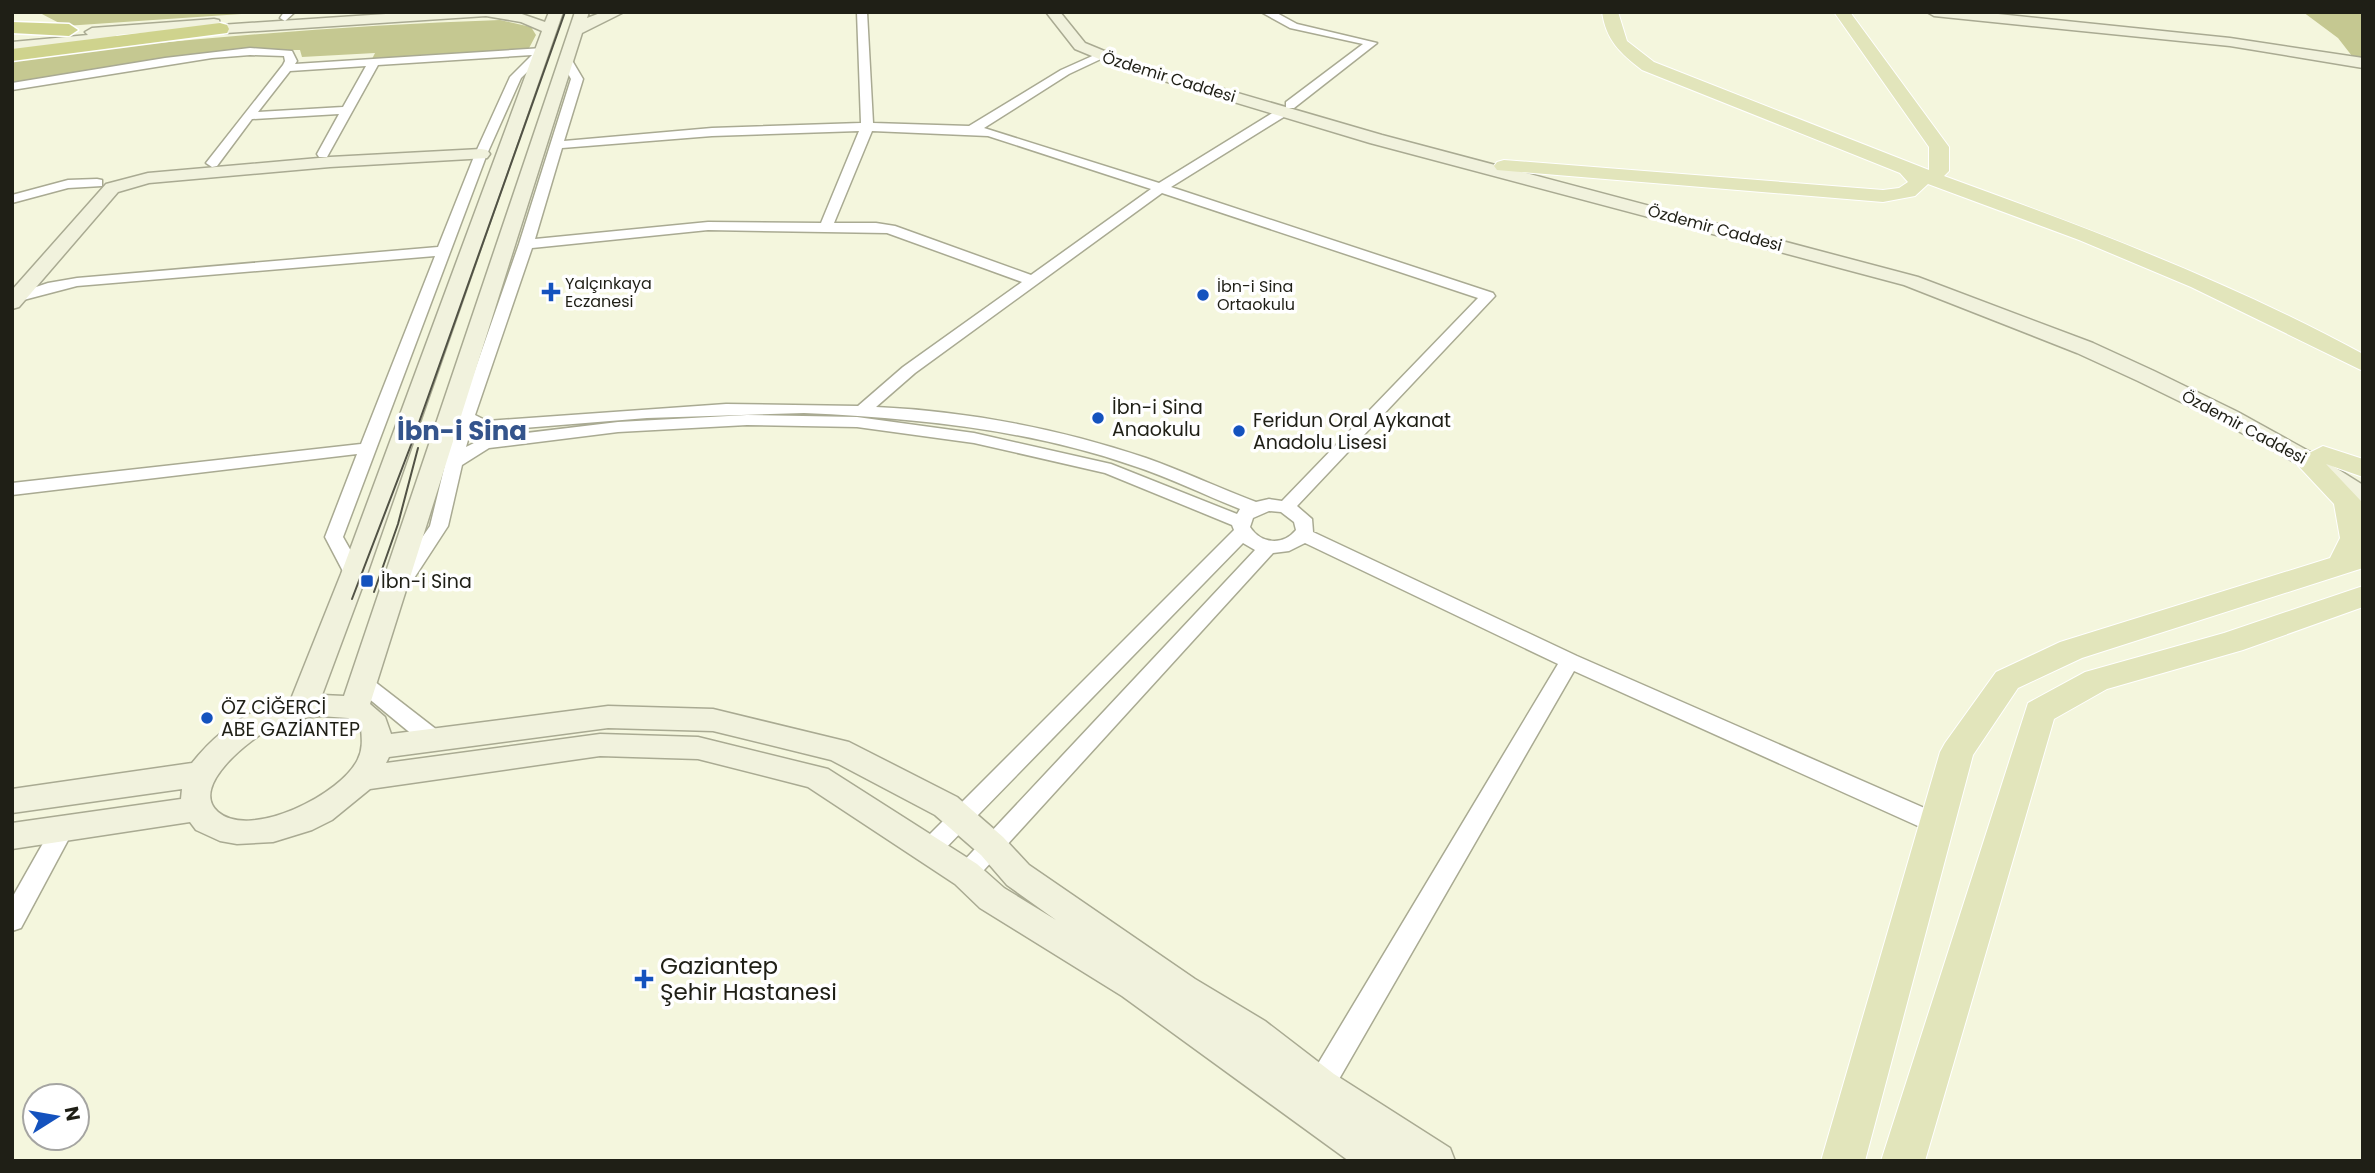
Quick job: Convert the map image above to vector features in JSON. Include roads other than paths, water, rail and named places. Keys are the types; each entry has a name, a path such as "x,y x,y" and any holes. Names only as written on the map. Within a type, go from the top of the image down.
{"highway":[{"path":"12,27 53,30 212,26"},
{"path":"12,55 212,26"}],"main road":[{"path":"12,46 212,26 288,15 376,12"},
{"path":"12,38 486,12 553,21 354,574 303,706"},
{"path":"359,696 579,22 592,21 617,12"},
{"name":"Özdemir Caddesi","path":"1053,12 1080,46 1099,56 1504,166 1673,205 1876,260 2084,335 2158,369 2314,456 2363,496"},
{"name":"Özdemir Caddesi","path":"1070,12 1090,36 1129,58 1376,139 1911,281 2085,348 2363,477"},
{"path":"1610,12 1618,44 1648,66 1906,168 2132,252 2268,312 2363,364"},
{"path":"1842,12 1939,146 1939,171"},
{"path":"1934,12 2230,42 2363,63"},
{"path":"1631,15 1631,30 1644,47 1675,67 1939,171 2189,263 2342,335 2363,348"},
{"path":"12,278 86,191 97,183 125,173 144,169 323,154 473,149"},
{"path":"14,301 112,188 134,181 473,149"},
{"path":"1504,166 1883,196 1909,192 1916,188 1919,182 1906,168"},
{"path":"2314,456 2363,469"},
{"path":"1843,1161 1957,752 2007,680 2071,650 2352,562 2354,538 2347,501 2314,456"},
{"path":"1903,1161 2040,712 2096,680 2232,642 2363,596"},
{"path":"376,747 608,717 713,720 839,750 946,806 992,846 1018,875 1183,990 1252,1033 1312,1097 1381,1161"},
{"path":"12,801 201,774"},
{"path":"12,836 197,809"},
{"path":"966,874 992,898 1312,1097 1436,1161"}],"street":[{"path":"825,226 867,127 862,12"},
{"path":"864,409 909,370 1158,190 1287,109 1372,43 1294,26 1266,12"},
{"path":"286,68 542,51"},
{"path":"354,574 334,537 444,251 473,149 516,77 542,51"},
{"path":"12,87 121,67 212,55 280,52 288,54 290,57 286,68 212,163"},
{"path":"972,130 1065,72 1099,56"},
{"path":"388,603 439,526 466,417 526,244 577,79 566,59"},
{"path":"323,154 373,64"},
{"path":"249,116 346,110"},
{"path":"557,145 690,132 867,127 946,127 990,132 1158,190 1488,296 1286,507"},
{"path":"12,200 68,184 97,183"},
{"path":"526,244 708,226 890,229 1034,281"},
{"path":"14,301 53,286 77,282 444,251"},
{"path":"33,277 77,282"},
{"path":"454,462 484,435 709,408 864,409 983,425 1123,456 1246,521 1252,542 1268,547 1285,546 1303,535 1303,519 1286,507 1269,505 1246,521 962,819 929,850"},
{"path":"466,417 484,435 747,420 857,422 974,439 1079,461 1111,470 1246,521"},
{"path":"12,489 368,448"},
{"path":"1303,535 1570,661 1937,824"},
{"path":"361,778 600,745 698,748 817,777 966,874 1268,547"},
{"path":"1312,1097 1570,661"},
{"path":"359,696 377,734 376,747 361,778 321,811 291,825 261,832 233,832 210,825 197,809 194,791 201,774 220,748 245,729 274,715 303,706 336,705 359,696"},
{"path":"359,696 433,738"},
{"path":"12,921 63,829"}],"tram line":[{"path":"352,599 411,445 565,12"},
{"path":"374,592 398,524 418,448"}],"place":[{"name":"Yalçınkaya Eczanesi","path":"551,292"},
{"name":"İbn-i Sina Ortaokulu","path":"1203,295"},
{"name":"İbn-i Sina Anaokulu","path":"1098,418"},
{"name":"Feridun Oral Aykanat Anadolu Lisesi","path":"1239,431"},
{"name":"İbn-i Sina","path":"367,581"},
{"name":"ÖZ CİĞERCİ ABE GAZİANTEP","path":"207,718"},
{"name":"Gaziantep Şehir Hastanesi","path":"644,979"}],"district":[{"name":"İbn-i Sina","path":"462,431"}]}
